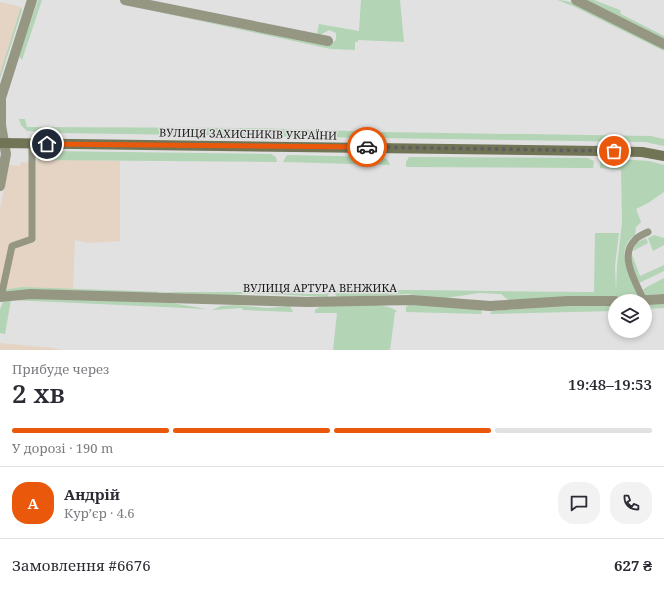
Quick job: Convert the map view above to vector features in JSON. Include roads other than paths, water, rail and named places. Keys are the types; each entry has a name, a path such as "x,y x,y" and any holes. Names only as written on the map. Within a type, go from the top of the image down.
{"street":[{"path":"0,186 5,162 2,143 0,98 32,0"},
{"path":"125,0 328,42"},
{"path":"576,0 664,44"},
{"name":"ВУЛИЦЯ ЗАХИСНИКІВ УКРАЇНИ","path":"2,143 600,151 642,152 664,156"},
{"name":"ВУЛИЦЯ АРТУРА ВЕНЖИКА","path":"0,297 38,294 307,302 412,300 490,306 568,301 608,301"},
{"path":"652,300 664,299"}],"lane":[{"path":"0,297 12,246 32,239 32,144"},
{"path":"641,294 630,266 628,250 635,239 648,232"}]}
